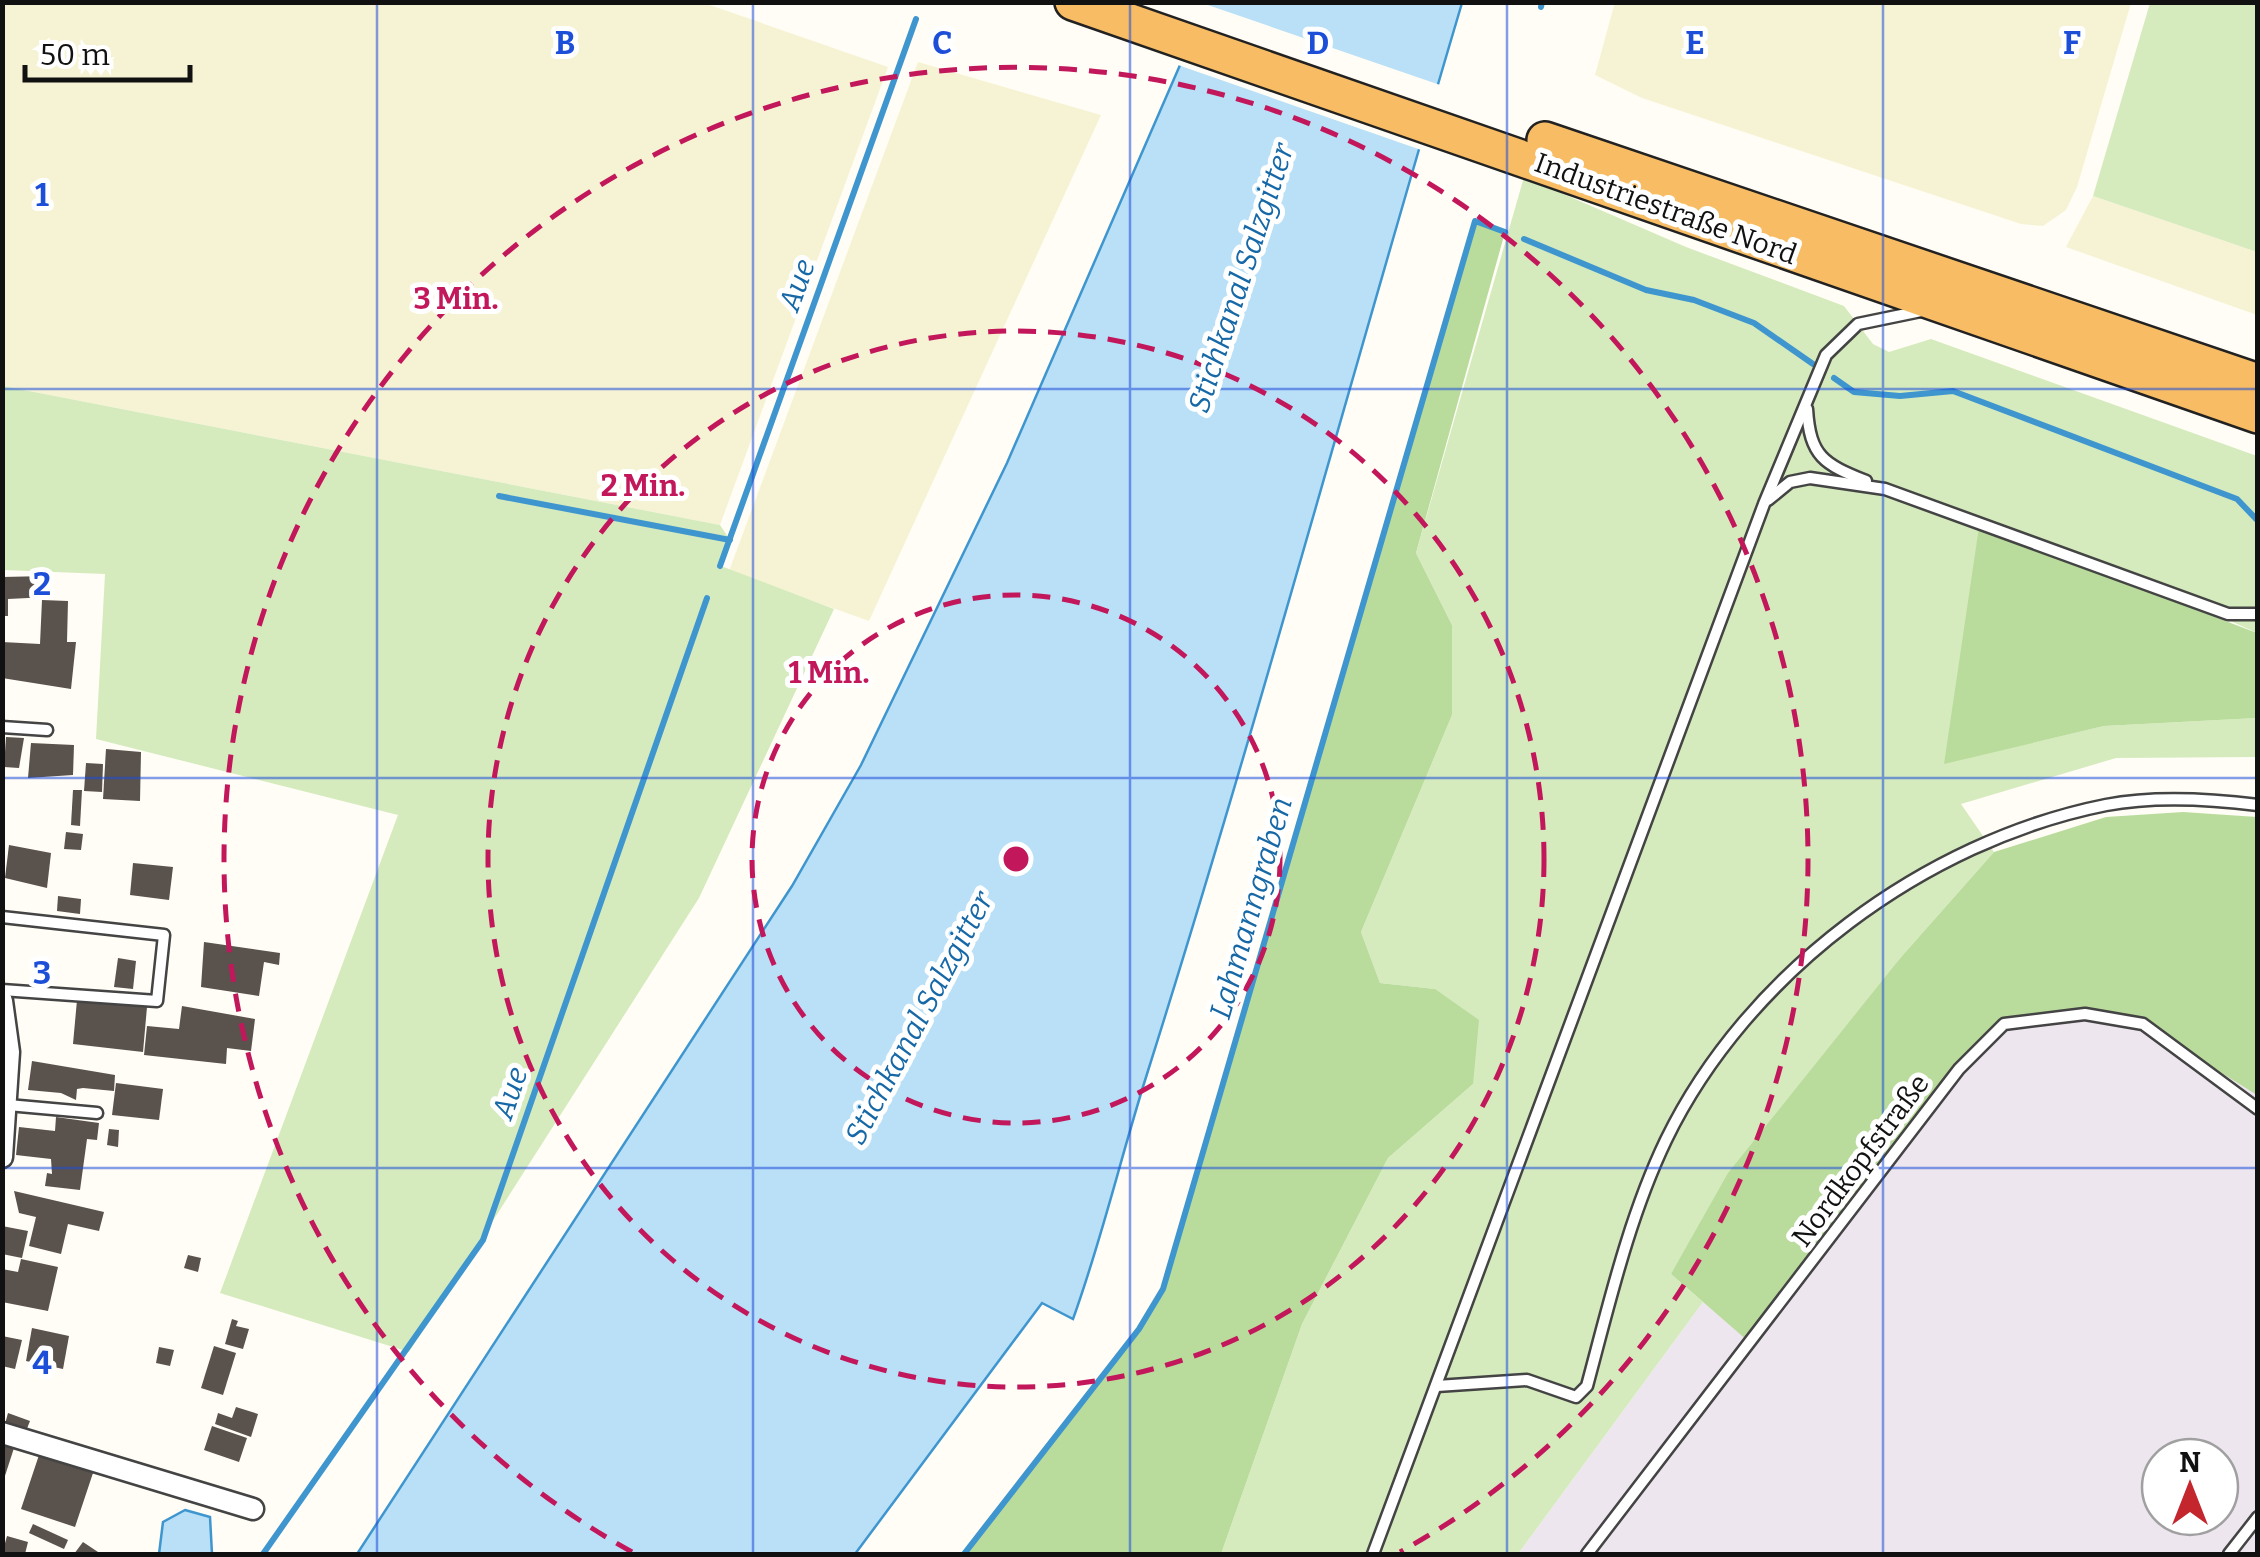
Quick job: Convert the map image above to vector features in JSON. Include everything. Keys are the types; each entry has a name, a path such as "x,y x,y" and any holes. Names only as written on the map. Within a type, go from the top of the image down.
{"highway":[{"name":"Industriestraße Nord","path":"1073,2 1150,13 1483,132 1947,308 2258,415"},
{"name":"Industriestraße Nord","path":"1483,132 2258,382"}],"street":[{"path":"2,1001 8,1032 8,1104 2,1156"},
{"path":"2,1433 253,1509"}],"lane":[{"path":"1372,1554 1764,504 1826,355 1858,324 1880,316 1947,308"},
{"path":"1806,401 1813,449 1822,459 1885,489 2228,614 2258,614"},
{"path":"1764,504 1790,482 1810,478 1885,489"},
{"path":"2,727 47,730"},
{"path":"1437,1386 1527,1380 1576,1396 1587,1386 1646,1188 1666,1139 1712,1064 1781,983 1865,913 1938,865 1992,840 2108,805 2170,800 2258,805"},
{"path":"2,918 164,935 157,1002 2,990"},
{"name":"Nordkopfstraße","path":"1586,1554 1959,1069 2004,1024 2086,1014 2144,1024 2258,1109"},
{"path":"8,1104 97,1113"},
{"path":"2229,1554 2258,1517"}],"shaded area":[{"path":"1615,2 2131,3 2077,187 2066,210 2043,226 2021,224 1642,98 1595,75"},
{"path":"2,3 704,3 888,67 720,525 3,386"},
{"path":"918,62 1101,115 869,621 729,571"},
{"path":"2093,196 2257,252 2257,315 2066,247"},
{"path":"2043,945 2257,1089 2257,1554 1518,1554 1954,960"}],"green space":[{"path":"2150,3 2257,3 2257,252 2093,196"},
{"path":"1524,177 1686,247 1844,306 1873,344 1889,352 1931,339 2257,456 2257,633 2224,618 1944,763 2104,726 2257,718 2257,757 2116,758 1961,804 1994,852 1902,956 1671,1274 1703,1302 1518,1554 1221,1554 1302,1324 1388,1158 1473,1084 1435,989 1380,983 1361,932 1452,715 1452,625 1416,553"},
{"path":"1475,221 1505,232 1416,553 1452,625 1452,715 1361,932 1380,983 1435,989 1479,1020 1473,1084 1388,1158 1302,1324 1221,1554 964,1554 1139,1329 1163,1289"},
{"path":"3,386 720,525 730,540 721,566 834,609 699,898 409,1352 220,1293 398,815 96,739 105,574 3,570"},
{"path":"1979,527 2257,633 2257,718 2104,726 1944,764"},
{"path":"2183,812 2257,817 2257,1095 2143,1024 2085,1014 2004,1024 1959,1069 1749,1342 1671,1274 1728,1173 1902,956 1994,852 2106,817"}],"water":[{"name":"Stichkanal Salzgitter","path":"1207,3 1462,3 1229,807 1073,1319 1042,1303 855,1554 357,1554 792,886 861,765 1007,463"},
{"path":"185,1510 210,1517 212,1554 159,1554 163,1522"}],"pier":[{"path":"1202,3 1443,86 1424,151 1178,65"}],"building":[{"path":"47,576 48,597 8,599 8,616 2,616 2,577"},
{"path":"42,600 68,601 67,642 76,642 71,689 2,678 2,642 40,644"},
{"path":"6,737 24,738 19,768 4,767"},
{"path":"31,743 74,745 73,775 28,778"},
{"path":"106,749 141,752 140,801 103,799"},
{"path":"86,763 103,764 102,792 84,791"},
{"path":"73,790 82,790 80,826 71,825"},
{"path":"66,832 83,834 81,850 64,849"},
{"path":"9,845 51,853 47,888 5,878"},
{"path":"133,863 173,867 169,900 130,895"},
{"path":"58,896 81,899 80,914 57,911"},
{"path":"204,942 280,953 279,965 264,962 259,996 201,987"},
{"path":"118,958 136,961 133,989 114,987"},
{"path":"77,1000 147,1007 143,1052 73,1044"},
{"path":"182,1006 255,1019 251,1051 227,1048 226,1064 144,1055 147,1026 179,1029"},
{"path":"32,1061 115,1075 114,1091 77,1089 76,1100 61,1093 28,1090"},
{"path":"116,1083 163,1089 159,1120 112,1115"},
{"path":"56,1117 99,1123 97,1140 87,1139 80,1190 45,1186 47,1173 52,1174 51,1159 16,1155 19,1127 55,1131"},
{"path":"109,1129 119,1130 118,1147 107,1145"},
{"path":"14,1191 104,1212 99,1231 68,1224 61,1254 29,1246 36,1217 19,1213"},
{"path":"2,1226 28,1231 22,1258 2,1254"},
{"path":"188,1255 201,1258 198,1272 184,1268"},
{"path":"21,1259 58,1267 48,1311 2,1302 2,1269 18,1272"},
{"path":"232,1319 238,1321 236,1326 249,1329 243,1349 225,1344"},
{"path":"32,1328 69,1336 63,1369 26,1361"},
{"path":"2,1336 22,1340 15,1369 2,1366"},
{"path":"214,1346 236,1353 223,1395 201,1388"},
{"path":"159,1347 174,1350 170,1366 156,1363"},
{"path":"236,1407 258,1414 251,1437 215,1424 218,1413 232,1418"},
{"path":"8,1413 30,1421 26,1431 5,1424"},
{"path":"212,1426 247,1438 239,1462 204,1450"},
{"path":"2,1444 14,1448 3,1482 2,1482"},
{"path":"39,1455 93,1473 75,1527 21,1509"},
{"path":"33,1524 68,1540 64,1549 29,1533"},
{"path":"7,1536 28,1542 25,1554 2,1554"},
{"path":"83,1542 98,1552 74,1554"}],"waterway":[{"name":"Lahmanngraben","path":"1541,7 1542,2"},
{"name":"Aue","path":"720,566 916,19"},
{"name":"Lahmanngraben","path":"964,1554 1139,1329 1163,1289 1475,221 1505,232"},
{"path":"1524,239 1646,290 1694,300 1754,323 1813,364"},
{"path":"1834,378 1854,392 1900,396 1953,391 2237,499 2258,521"},
{"path":"499,496 730,540"},
{"name":"Aue","path":"263,1554 483,1240 707,598"}]}
